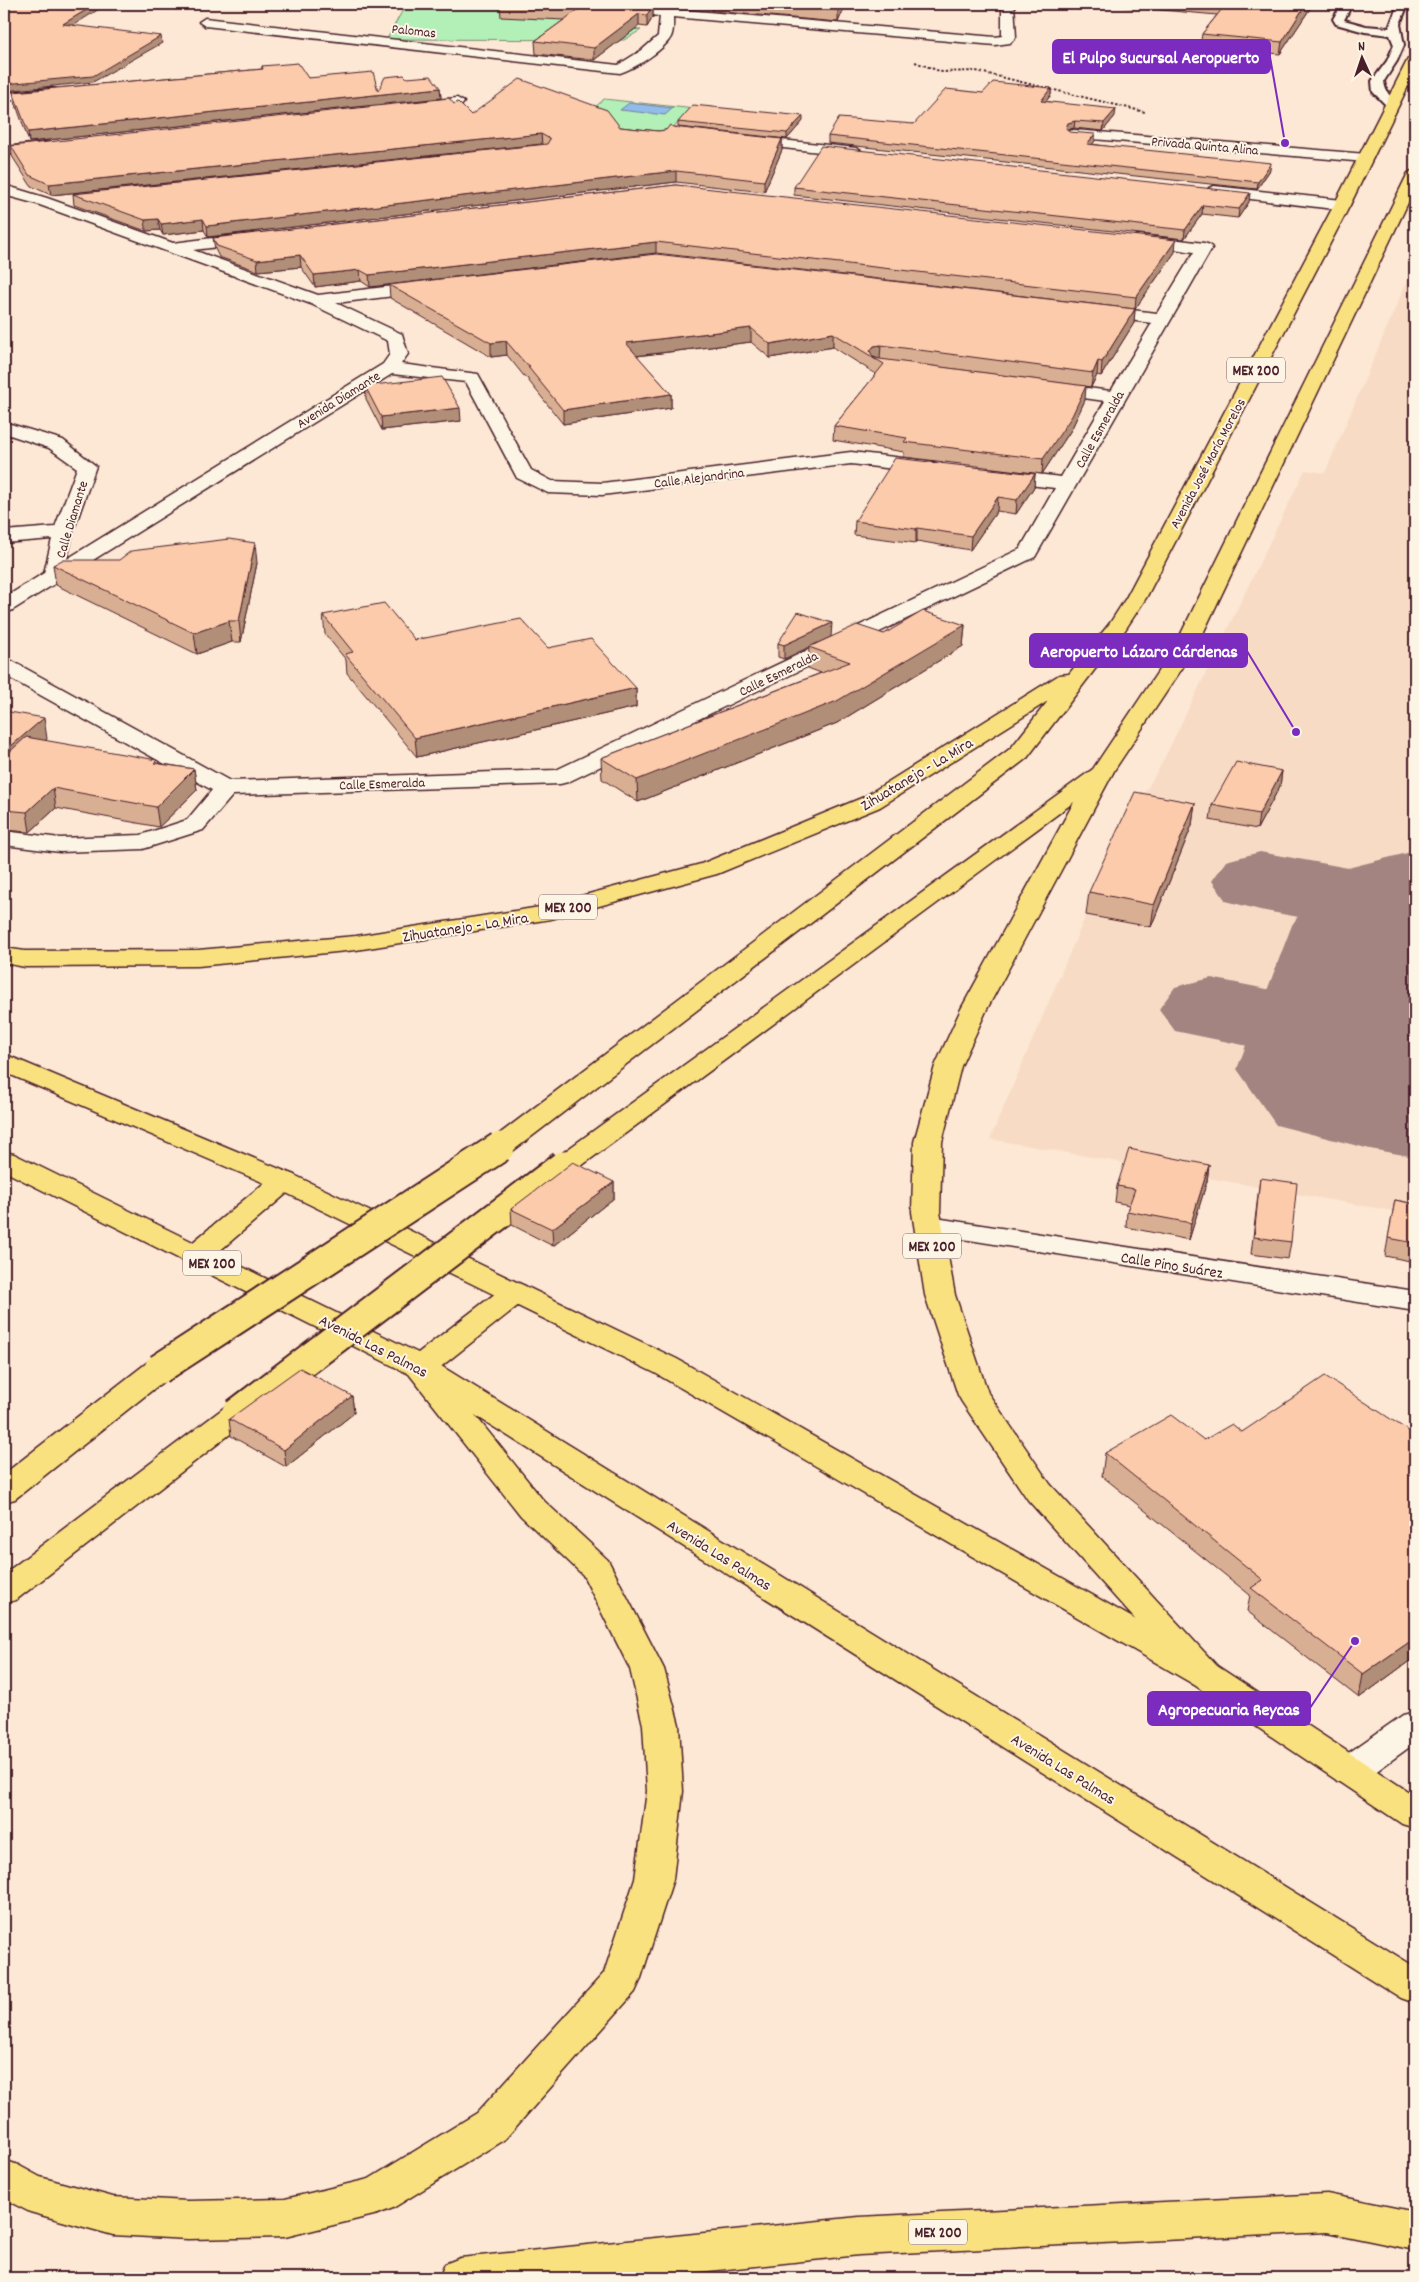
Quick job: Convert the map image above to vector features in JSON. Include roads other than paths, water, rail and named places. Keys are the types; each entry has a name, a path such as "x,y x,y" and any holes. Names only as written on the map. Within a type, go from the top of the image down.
{"main road":[{"name":"Avenida José María Morelos","path":"1081,671 1118,626 1136,598 1366,158 1400,106 1415,59"},
{"name":"MEX 200","path":"1205,1675 1039,1492 973,1395 940,1296 926,1212 928,1142 948,1066 974,1009 1104,769 1186,646 1415,174"},
{"name":"MEX 200","path":"4,1491 159,1368 500,1147 1019,753 1081,671"},
{"name":"Zihuatanejo - La Mira","path":"4,956 25,959 198,958 356,942 542,914 709,869 872,802 1081,671"},
{"path":"4,1591 563,1166 1104,769"},
{"path":"4,1062 284,1181 666,1366 1205,1675 1415,1814"},
{"name":"Avenida Las Palmas","path":"4,1160 420,1367 1415,1987"},
{"path":"196,1255 284,1181"},
{"path":"4,2178 30,2193 112,2216 188,2220 285,2218 378,2195 491,2126 622,1981 654,1879 665,1791 661,1725 647,1669 596,1568 532,1508 420,1367 514,1293"},
{"name":"MEX 200","path":"460,2278 879,2235 1328,2213 1415,2232"}],"street":[{"path":"637,10 666,8 851,30 1005,40 1010,37 1008,4"},
{"name":"Palomas","path":"205,22 620,69 661,41 666,31 666,8"},
{"path":"4,97 63,91"},
{"path":"398,108 457,102"},
{"name":"Privada Quinta Alina","path":"1074,134 1366,158"},
{"path":"728,138 866,153"},
{"path":"4,151 63,144"},
{"name":"Avenida Diamante","path":"4,190 317,300 396,338 400,354 389,368 4,607"},
{"path":"1203,190 1342,204"},
{"path":"42,202 81,197"},
{"path":"170,248 269,236"},
{"name":"Calle Esmeralda","path":"226,788 560,777 1028,553 1116,397 1204,248 1126,239"},
{"path":"317,300 443,285"},
{"path":"1085,310 1163,319"},
{"name":"Calle Alejandrina","path":"389,368 472,378 524,474 548,488 602,489 851,458 950,470"},
{"path":"1028,385 1116,397"},
{"name":"Calle Diamante","path":"4,427 56,444 87,466 64,532 54,575"},
{"path":"979,473 1068,484"},
{"path":"4,537 64,532"},
{"path":"4,838 60,845 143,842 195,826 226,788 6,669"},
{"name":"Calle Pino Suárez","path":"929,1226 1415,1301"},
{"path":"1350,1771 1415,1725"}],"lane":[{"path":"1347,4 1338,19 1340,22 1365,29 1393,32"},
{"path":"1400,106 1379,92 1378,81 1392,61 1399,45 1393,32 1403,4"}],"water":[{"path":"629,103 673,108 665,115 620,110"}],"place":[{"name":"El Pulpo Sucursal Aeropuerto","path":"1285,143"},
{"name":"Aeropuerto Lázaro Cárdenas","path":"1296,732"},
{"name":"Agropecuaria Reycas","path":"1355,1641"}]}
